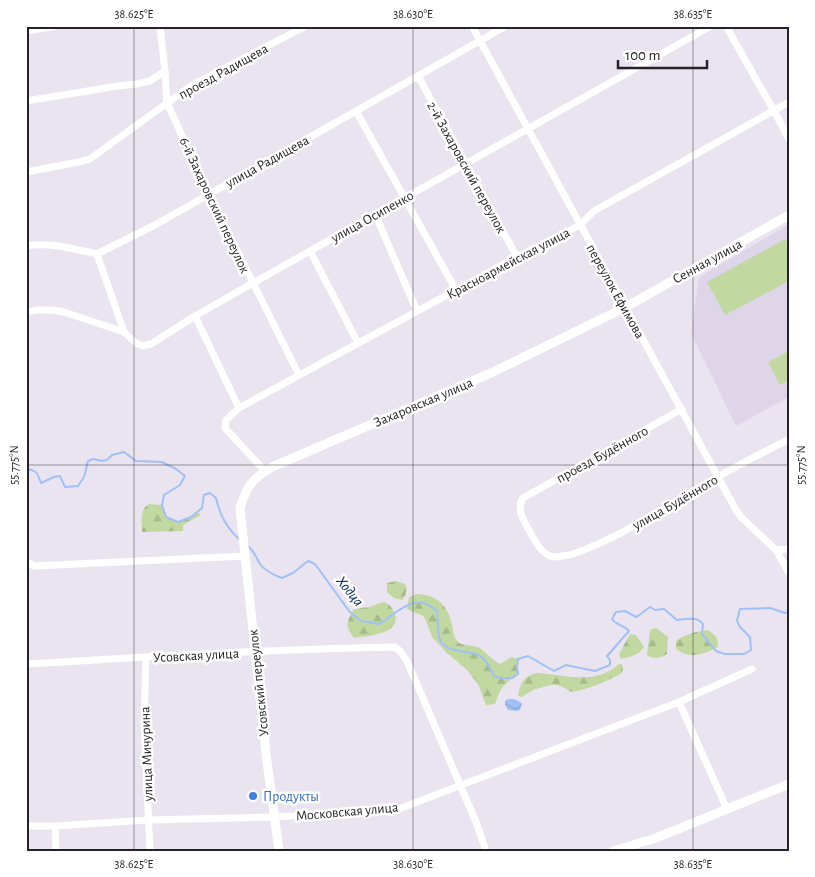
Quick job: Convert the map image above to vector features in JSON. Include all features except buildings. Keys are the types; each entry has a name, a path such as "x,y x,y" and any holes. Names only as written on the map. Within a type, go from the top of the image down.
{"street":[{"path":"26,31 57,26"},
{"name":"6-й Захаровский переулок","path":"160,26 167,103 252,283 299,375"},
{"name":"проезд Радищева","path":"26,172 90,159 192,86 306,26"},
{"name":"переулок Ефимова","path":"472,26 736,510 776,550 789,573"},
{"name":"улица Радищева","path":"97,254 155,225 506,26"},
{"name":"улица Осипенко","path":"26,312 52,310 124,332 136,343 143,346 151,344 252,283 711,26"},
{"path":"726,26 789,139"},
{"path":"26,101 137,84 150,81 165,71"},
{"name":"2-й Захаровский переулок","path":"418,76 517,257"},
{"name":"Красноармейская улица","path":"265,471 226,428 226,420 239,408 517,257 580,225 594,211 789,102"},
{"path":"356,111 456,290"},
{"path":"375,214 417,311"},
{"name":"Сенная улица","path":"626,307 789,215"},
{"path":"26,246 39,244 55,245 97,254 124,332"},
{"path":"310,251 358,343"},
{"name":"Захаровская улица","path":"241,515 240,508 247,490 252,482 265,471 491,373 626,307"},
{"path":"195,316 239,408"},
{"name":"проезд Будённого","path":"558,557 552,557 544,552 536,543 526,526 520,510 519,503 522,498 682,409"},
{"name":"улица Будённого","path":"558,557 577,553 601,543 634,526 718,476 789,439"},
{"name":"Усовский переулок","path":"241,515 266,754 279,851"},
{"path":"776,550 789,549"},
{"path":"26,562 34,566 245,552"},
{"name":"Усовская улица","path":"26,664 395,647 407,661 461,786"},
{"name":"улица Мичурина","path":"146,657 144,724 150,851"},
{"name":"Московская улица","path":"26,826 148,820 274,817 396,810 678,702 752,669"},
{"path":"678,702 727,810"},
{"path":"613,851 656,838 789,784"},
{"path":"461,786 486,851"},
{"path":"55,826 56,851"}],"shaded area":[{"path":"789,224 789,397 736,426 691,333 699,277"}],"green space":[{"path":"785,239 789,246 789,281 725,315 707,282"},
{"path":"789,351 789,380 780,385 768,362"},
{"path":"149,504 162,505 166,517 178,522 191,517 197,512 201,515 183,525 183,531 142,532 142,513"},
{"path":"396,581 405,584 407,589 402,600 394,598 387,592 387,583"},
{"path":"417,594 430,596 440,602 448,612 455,637 459,643 478,647 500,664 511,657 518,659 518,674 504,685 495,704 486,705 478,684 467,670 432,637 423,616 407,609 409,597"},
{"path":"383,602 390,605 394,612 396,619 394,625 375,635 354,638 348,624 354,609 369,607"},
{"path":"656,628 668,637 667,654 655,658 647,655 650,630"},
{"path":"707,630 716,637 718,647 697,655 686,654 676,649 676,641 691,634"},
{"path":"630,634 636,635 644,647 637,654 621,659 619,654"},
{"path":"622,664 622,673 584,689 571,692 559,685 549,685 521,697 518,695 524,680 535,673 585,677 603,674"}],"water":[{"path":"514,699 522,703 520,710 508,710 505,701"}],"waterway":[{"name":"Ходца","path":"26,472 30,469 37,473 41,483 60,476 65,487 78,486 84,477 88,461 93,459 107,460 112,455 124,452 136,461 162,462 185,476 180,485 164,495 162,505 166,517 178,522 191,517 202,508 204,495 210,493 216,498 222,516 231,531 240,540"},
{"name":"Ходца","path":"248,546 264,569 282,578 293,573 308,561 315,564 349,611 361,621 379,624 406,606 418,602 429,605 437,611 441,642 450,649 479,656 485,661 494,676 502,678 512,678 518,674 518,659 528,656 554,671 566,665 595,671 610,665 610,660 607,656 629,631 612,619 616,612 625,611 636,617 650,607 655,610 664,609 677,620 691,619 701,621 703,624 702,634 716,651 725,654 744,654 751,650 750,637 737,621 740,609 770,608 785,613 789,612"}],"place":[{"name":"Продукты","path":"253,796"}]}
